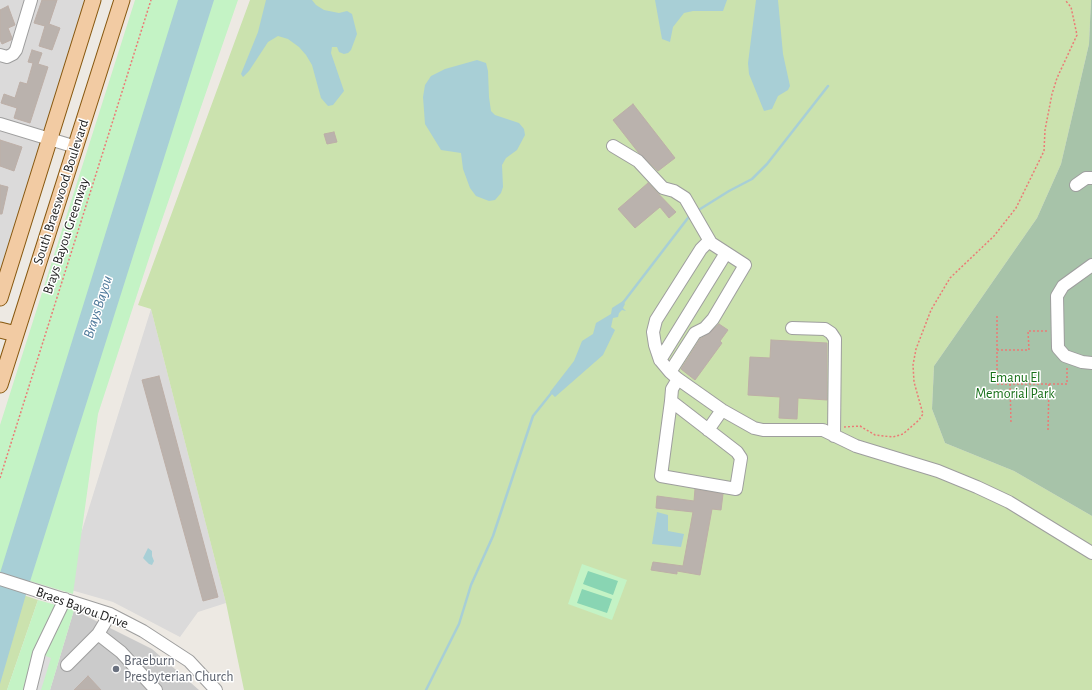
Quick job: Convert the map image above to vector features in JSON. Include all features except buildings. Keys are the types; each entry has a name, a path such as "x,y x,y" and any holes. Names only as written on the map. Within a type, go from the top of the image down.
{"main road":[{"name":"South Braeswood Boulevard","path":"0,298 93,0"},
{"name":"South Braeswood Boulevard","path":"0,385 122,0"},
{"path":"0,330 16,334"}],"street":[{"path":"0,55 7,57 13,54 16,50 32,0"},
{"path":"0,124 76,147"},
{"path":"613,146 638,161 663,188 674,191 685,198 711,243 745,265 713,319 705,328 695,333 674,375 670,401 660,476 736,489 741,458 731,446 670,401"},
{"path":"1076,185 1086,178 1092,178"},
{"path":"711,243 707,243 701,249 656,320 653,332 655,345 660,360 674,375 722,410 754,428 763,430 823,430 834,432 856,446 938,471 1009,502 1092,553"},
{"path":"660,360 726,253"},
{"path":"1092,265 1063,286 1057,296 1058,348 1067,357 1082,362 1092,363"},
{"path":"792,328 824,329 831,333 835,339 837,350 834,432"},
{"path":"708,430 722,410"},
{"name":"Braes Bayou Drive","path":"0,579 110,614 143,631 189,662 216,690"},
{"path":"30,690 39,653 59,598"},
{"path":"67,665 98,634 110,614"},
{"path":"98,634 121,652 156,690"}],"path":[{"name":"Brays Bayou Greenway","path":"0,478 151,0"},
{"path":"834,432 860,426 875,435 893,437 903,434 919,420 922,414 914,382 913,365 918,343 931,310 950,278 994,236 1016,208 1044,151 1045,130 1052,94 1057,78 1077,35 1071,7 1065,0"},
{"path":"997,316 997,384 1067,384 1067,357"},
{"path":"997,350 1029,350 1028,330 1058,330"},
{"path":"1010,384 1011,423"},
{"path":"1048,384 1048,430"}],"shaded area":[{"path":"0,0 98,0 0,286"},
{"path":"151,309 226,603 198,612 180,637 113,602 64,588"},
{"name":"Braeburn Presbyterian Church","path":"74,610 152,649 199,690 50,690"},
{"path":"35,652 51,658 41,690 23,690"}],"green space":[{"path":"135,0 238,0 155,240 98,414 73,594 0,572 0,425"},
{"path":"250,0 1091,0 1089,44 1061,164 1037,218 934,366 932,409 945,443 1014,471 1092,516 1092,690 244,690 226,603 151,309 138,305"},
{"name":"Emanu El Memorial Park","path":"1091,0 1092,516 1014,471 945,443 932,409 934,366 1037,218 1061,164 1089,44"},
{"path":"582,564 627,580 612,620 568,604"},
{"path":"588,571 618,581 613,595 583,584"},
{"path":"0,587 38,600 7,690 0,690"},
{"path":"582,589 612,599 607,613 577,603"},
{"path":"38,600 74,610 50,690 7,690"}],"water":[{"name":"Brays Bayou","path":"178,0 214,0 27,591 0,684 0,573"},
{"path":"266,0 312,0 316,5 324,10 339,13 347,11 352,14 357,34 351,50 344,54 339,52 337,47 332,47 331,53 344,91 333,105 328,106 321,98 312,65 299,47 288,39 278,36 268,42 249,71 243,77 241,74 258,32"},
{"path":"655,0 727,0 723,11 693,11 684,13 673,27 670,42 662,39"},
{"path":"756,0 778,0 783,54 790,86 788,90 778,96 772,109 764,111 749,74 748,63"},
{"path":"477,60 486,63 491,111 495,115 519,123 524,129 525,135 517,150 506,158 502,165 503,187 501,193 495,200 489,201 476,196 470,188 463,169 461,153 441,150 425,124 423,97 425,85 431,76 445,69"},
{"path":"623,301 625,304 623,308 626,311 622,310 618,317 613,318 611,327 615,330 603,355 555,397 550,392 574,361 582,341 593,334 596,323 611,314 612,308"},
{"path":"657,512 668,515 668,531 684,534 681,547 652,544"},
{"path":"148,548 152,551 154,561 152,565 143,558"}],"waterway":[{"path":"697,211 752,179 767,164 828,86"},
{"path":"622,304 691,214"},
{"path":"426,690 459,624 471,585 493,536 533,416 553,391"}],"place":[{"name":"Braeburn Presbyterian Church","path":"116,669"}]}
